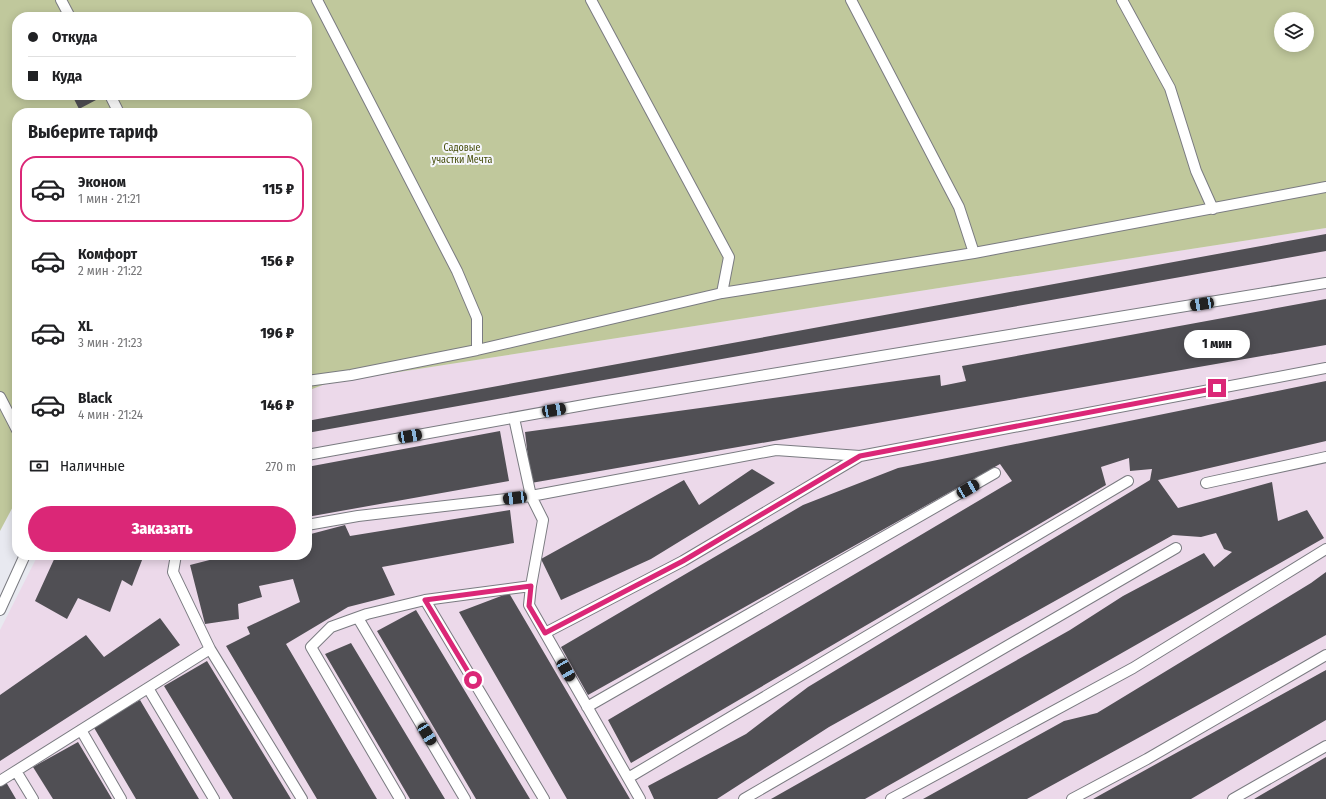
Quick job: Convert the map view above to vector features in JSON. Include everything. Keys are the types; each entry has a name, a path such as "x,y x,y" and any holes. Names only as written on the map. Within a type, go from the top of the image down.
{"lane":[{"path":"61,0 67,12"},
{"path":"317,0 457,271 477,318 477,350"},
{"path":"592,0 729,257 722,293"},
{"path":"851,0 959,207 974,254"},
{"path":"1122,0 1170,88 1196,170 1213,209"},
{"path":"312,380 477,350 722,293 974,254 1326,187"},
{"path":"312,454 634,396 1326,284"},
{"path":"312,525 358,516 531,496 776,450 860,456 1326,368"},
{"path":"0,397 12,420"},
{"path":"514,418 531,496 543,520 531,586 529,606 640,799"},
{"path":"545,633 683,561 860,456"},
{"path":"1206,483 1326,456"},
{"path":"588,707 995,474"},
{"path":"628,778 1128,481"},
{"path":"744,799 1176,548"},
{"path":"891,799 1133,668 1326,549"},
{"path":"0,610 24,560"},
{"path":"175,560 173,572 210,649 302,799"},
{"path":"400,799 311,647 332,627 367,614 425,600 531,586"},
{"path":"425,600 544,799"},
{"path":"358,618 465,799"},
{"path":"0,781 210,649"},
{"path":"1072,799 1147,759 1326,655"},
{"path":"148,688 214,799"},
{"path":"81,730 122,799"},
{"path":"1233,799 1326,746"},
{"path":"16,771 33,799"}],"shaded area":[{"path":"1326,228 1326,799 0,799 0,630 35,560 312,560 312,389 328,383"}],"green space":[{"name":"Садовые участки Мечта","path":"0,0 1326,0 1326,228 328,383 312,389 312,108 12,108 12,508 0,531"}],"building":[{"path":"74,100 96,100 81,108 78,108"},
{"path":"1326,234 1326,251 312,432 312,420"},
{"path":"1326,299 1326,345 531,483 525,432 940,375 941,386 966,381 962,366"},
{"path":"1326,381 1326,441 1158,480 1178,508 1272,482 1278,521 1307,510 1324,538 865,799 771,799 1070,630 1123,596 1204,553 1214,567 1232,552 1224,549 1216,533 1201,537 1173,535 829,727 717,799 654,799 648,786 746,734 808,687 1150,480 1152,469 1130,471 1129,458 1101,467 1106,485 631,763 608,720 1012,481 1000,464 588,695 561,647 803,505 898,468"},
{"path":"500,431 509,481 312,516 312,466"},
{"path":"752,469 775,483 651,559 561,600 541,559 684,480 699,505"},
{"path":"510,510 514,543 382,567 395,595 348,607 286,644 377,799 317,799 226,646 250,634 247,627 300,602 293,579 259,586 262,597 238,604 239,619 205,624 190,565 210,560 312,560 312,534 345,525 350,536"},
{"path":"54,560 142,560 132,586 122,580 110,612 78,598 67,619 35,601"},
{"path":"1326,572 1326,635 1027,799 923,799 1064,721 1097,713 1311,583"},
{"path":"509,593 630,799 567,799 459,612"},
{"path":"416,610 530,799 476,799 377,631"},
{"path":"160,618 180,645 0,761 0,695 86,635 104,657"},
{"path":"351,643 445,799 410,799 325,654"},
{"path":"207,661 291,799 233,799 164,686"},
{"path":"1326,670 1326,720 1191,799 1093,799"},
{"path":"140,700 199,799 136,799 93,726"},
{"path":"78,742 112,799 53,799 33,767"},
{"path":"1326,757 1326,799 1254,799"},
{"path":"6,782 16,799 0,799 0,786"}],"route":[{"path":"473,680 425,600 531,586 529,606 545,633 683,561 860,456 1217,388"}]}
